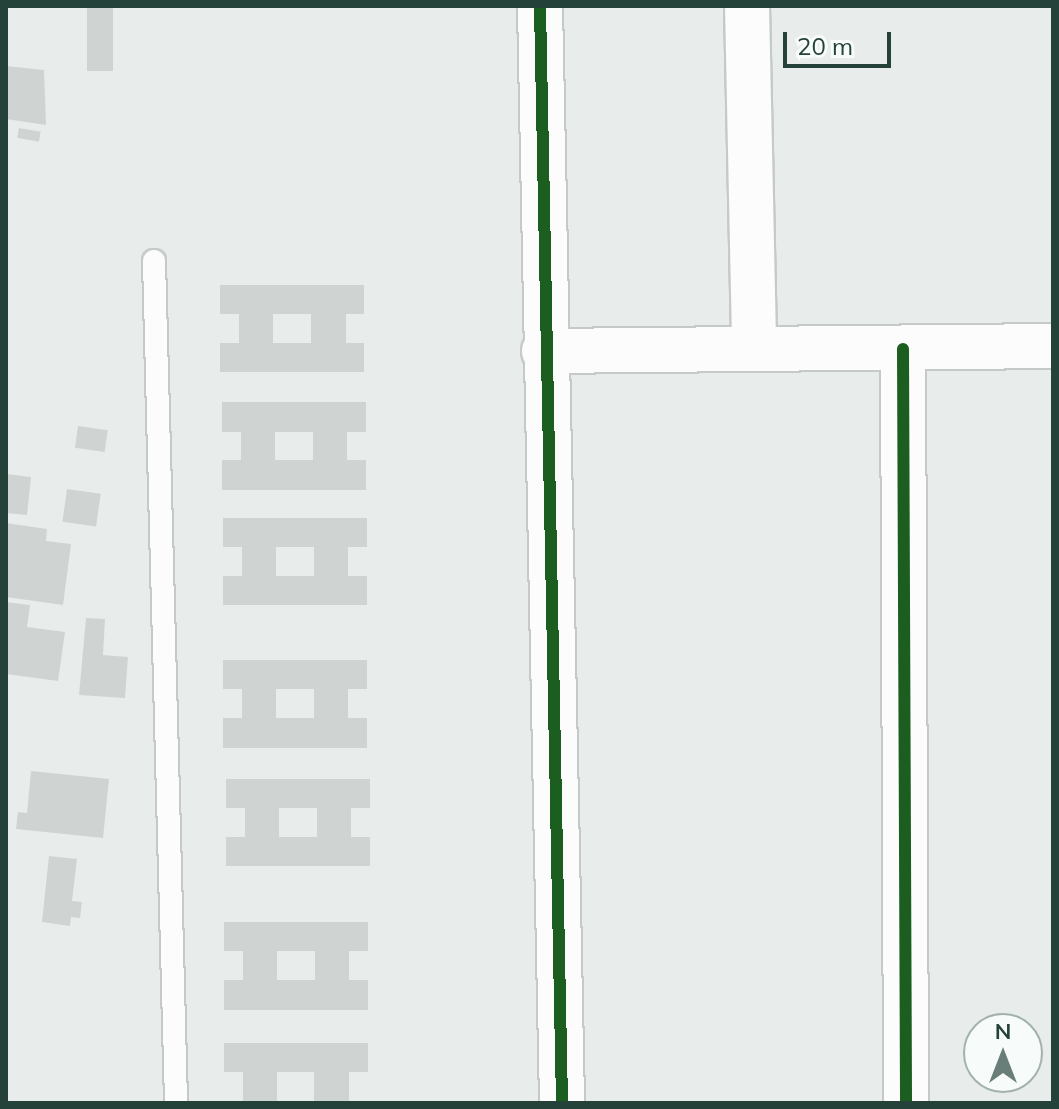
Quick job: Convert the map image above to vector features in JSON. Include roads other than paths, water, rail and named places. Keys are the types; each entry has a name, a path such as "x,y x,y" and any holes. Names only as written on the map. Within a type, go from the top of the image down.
{"street":[{"path":"540,6 544,351 562,1103"},
{"path":"747,6 754,346"},
{"path":"544,351 754,346 903,349 1053,346"},
{"path":"903,349 906,1103"}],"lane":[{"path":"154,261 176,1103"}]}
